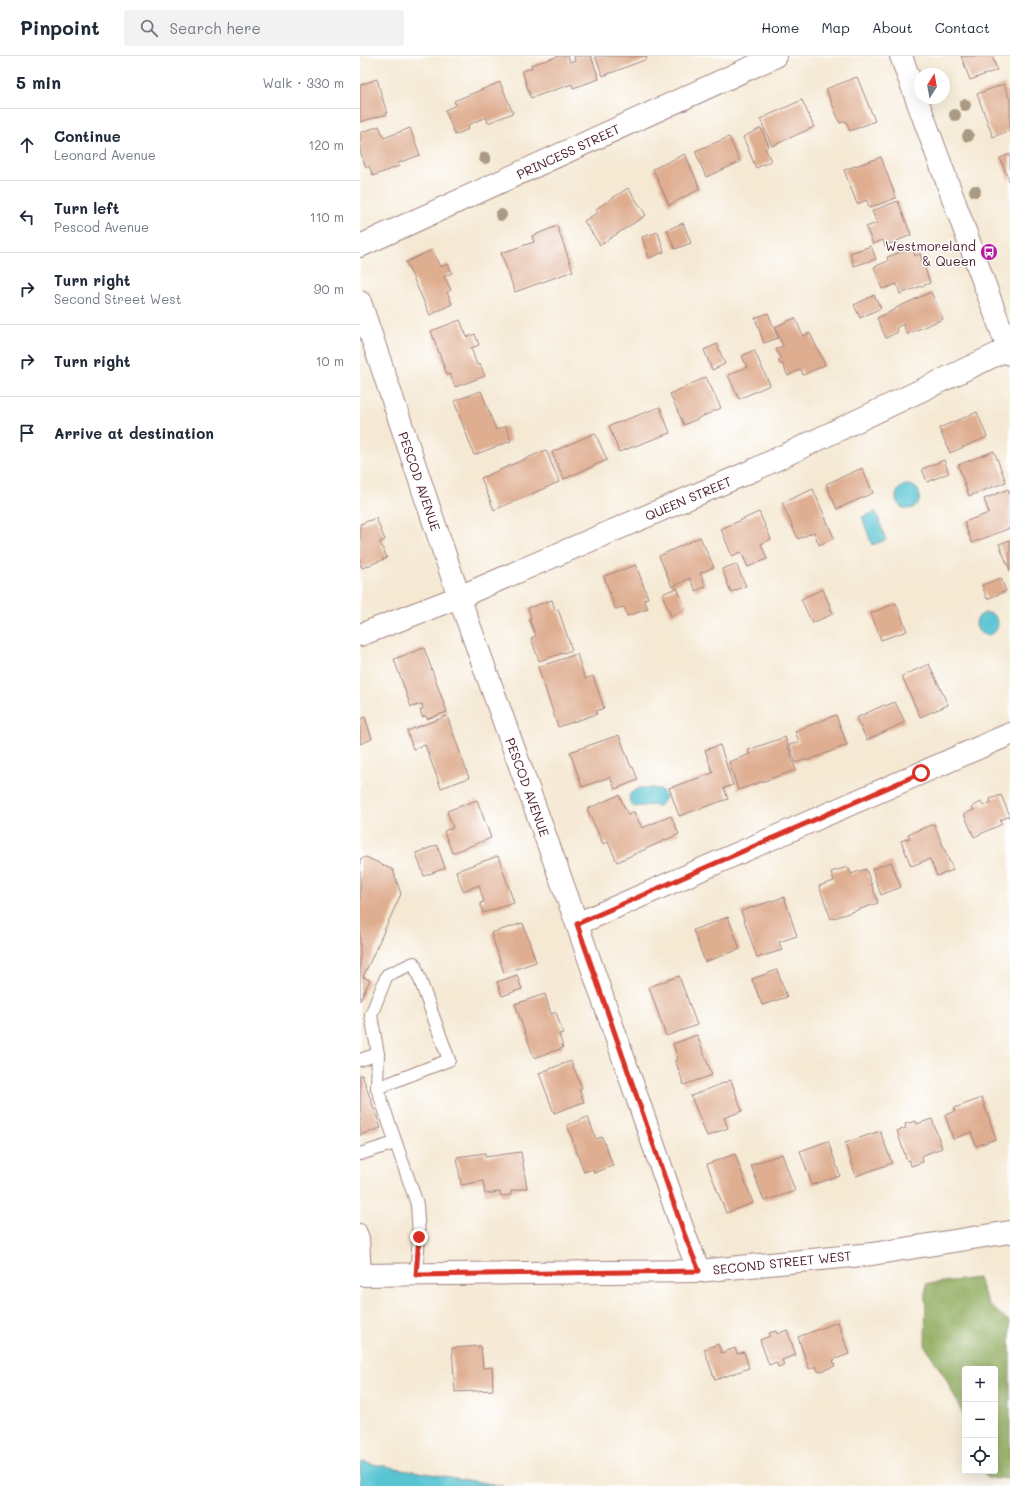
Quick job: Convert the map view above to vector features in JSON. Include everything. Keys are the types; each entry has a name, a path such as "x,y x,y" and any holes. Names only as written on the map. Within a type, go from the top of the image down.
{"street":[{"name":"PRINCESS STREET","path":"360,246 776,56"},
{"path":"901,56 1009,350"},
{"name":"PESCOD AVENUE","path":"360,302 459,597 577,924 685,1236 699,1271"},
{"name":"QUEEN STREET","path":"360,635 459,597 759,468 1009,350"},
{"path":"577,924 1010,734"},
{"name":"SECOND STREET WEST","path":"362,1275 699,1271 872,1254 1010,1232"}],"lane":[{"path":"377,1088 449,1060 414,963 387,975 371,1015 378,1054 377,1088 417,1204 419,1237 416,1275"},
{"path":"360,1060 378,1054"},
{"path":"360,1154 395,1143"},
{"path":"360,1230 363,1238 362,1275"}],"green space":[{"path":"978,1278 989,1305 1010,1322 1010,1479 986,1477 984,1474 998,1474 998,1366 962,1366 962,1413 946,1379 925,1346 926,1284"}],"water":[{"path":"908,485 916,489 920,497 916,505 908,509 900,505 896,497 900,489"},
{"path":"876,512 886,540 872,545 862,517"},
{"path":"983,613 991,613 998,620 998,628 991,635 983,635 976,628 976,620"},
{"path":"640,788 654,788 662,791 665,795 665,800 659,806 650,805 634,807 631,804 629,796 632,792"},
{"path":"360,1462 503,1486 360,1486"}],"building":[{"path":"559,56 568,56 570,62 575,60 574,56 591,56 599,79 573,88 572,84 531,98 522,71 532,68 531,65"},
{"path":"595,56 646,56 647,59 603,76"},
{"path":"961,56 992,56 997,70 970,80"},
{"path":"857,77 875,121 850,131 846,121 840,123 826,89"},
{"path":"377,79 387,114 360,122 360,85"},
{"path":"500,82 513,113 488,123 486,117 468,125 469,129 455,135 445,110 456,105 454,101"},
{"path":"1004,84 1010,100 1010,130 993,137 977,94"},
{"path":"802,100 814,127 772,146 760,119"},
{"path":"379,126 384,138 410,128 420,155 398,163 399,166 373,176 369,166 366,168 360,151 360,133"},
{"path":"761,128 769,146 765,148 771,161 756,168 743,137"},
{"path":"729,137 740,162 706,177 695,151"},
{"path":"685,154 700,189 669,205 653,169"},
{"path":"1010,154 1010,183 1000,158"},
{"path":"881,157 896,198 869,208 867,200 857,204 844,170"},
{"path":"628,188 646,215 600,245 584,221 598,212 596,209"},
{"path":"898,201 911,235 885,246 883,240 873,244 866,227 877,223 872,211"},
{"path":"683,223 691,243 675,249 667,230"},
{"path":"557,226 573,271 515,292 501,253 534,242 532,236"},
{"path":"658,232 664,252 649,258 642,237"},
{"path":"871,246 876,259 854,266 850,253"},
{"path":"912,248 915,256 920,254 930,283 900,294 897,284 882,289 874,267 888,261 887,257"},
{"path":"432,250 440,267 448,264 452,273 444,276 451,290 447,292 452,304 430,315 406,262"},
{"path":"931,292 943,319 907,334 903,324 896,328 898,332 886,338 877,318"},
{"path":"874,295 881,308 860,318 854,305"},
{"path":"768,313 778,338 764,343 755,318"},
{"path":"795,318 803,336 810,333 825,365 803,375 801,369 788,376 782,363 780,364 778,360 781,359 776,349 783,346 775,327"},
{"path":"460,320 467,337 475,334 479,345 471,348 477,365 480,364 485,376 455,387 450,374 447,375 431,331"},
{"path":"717,344 725,364 712,370 704,350"},
{"path":"754,350 770,385 739,399 728,375 747,367 742,356"},
{"path":"706,377 721,408 684,425 670,394"},
{"path":"481,391 496,430 506,426 511,441 474,455 454,401"},
{"path":"660,407 670,433 619,452 609,426"},
{"path":"977,412 987,437 950,453 939,428"},
{"path":"595,433 607,460 564,479 552,452"},
{"path":"546,450 559,482 494,510 481,478"},
{"path":"994,451 1006,482 969,496 958,465"},
{"path":"944,460 949,473 927,482 922,469"},
{"path":"862,468 873,493 837,509 826,484"},
{"path":"813,489 834,538 819,545 814,532 798,539 782,503"},
{"path":"1008,489 1010,495 1010,528 972,543 964,522 989,513 984,499"},
{"path":"759,512 771,539 761,544 767,559 748,567 741,552 732,556 721,529"},
{"path":"376,518 385,540 380,542 387,558 362,568 361,565 360,566 360,524"},
{"path":"700,537 714,567 700,573 706,586 696,591 690,578 672,587 659,556"},
{"path":"1010,540 1010,571 999,544"},
{"path":"736,564 746,586 731,592 722,569"},
{"path":"636,565 648,598 644,599 648,609 627,616 624,607 615,609 604,576"},
{"path":"1001,578 1006,591 987,599 982,585"},
{"path":"677,588 686,609 671,616 662,594"},
{"path":"823,589 833,614 812,623 801,599"},
{"path":"552,600 555,610 558,609 572,650 539,661 531,638 536,636 529,619 531,618 528,608"},
{"path":"896,603 907,631 881,640 871,613"},
{"path":"424,648 447,712 427,719 426,716 422,717 420,710 423,709 422,704 411,707 394,659"},
{"path":"577,654 585,679 593,676 604,708 596,711 597,714 558,727 538,667"},
{"path":"929,664 948,705 920,717 902,676"},
{"path":"895,702 905,722 867,740 856,718 884,705 885,706"},
{"path":"836,715 847,745 806,761 805,759 796,763 789,745 799,742 795,731"},
{"path":"447,716 469,778 441,788 425,745 413,749 407,731"},
{"path":"365,717 372,739 360,744 360,719"},
{"path":"619,735 631,767 633,767 638,780 615,789 610,777 582,787 570,752"},
{"path":"785,737 796,770 738,790 729,762 750,754 748,750"},
{"path":"720,745 733,785 724,788 728,799 679,816 669,788 713,773 705,750"},
{"path":"619,795 628,815 634,812 642,828 671,816 679,834 617,862 608,842 603,844 587,809"},
{"path":"1001,795 1010,816 1000,820 1002,824 974,837 964,814 974,810 972,807 981,802 983,806 991,803 990,799"},
{"path":"477,800 491,838 452,853 444,831 453,828 447,811"},
{"path":"934,824 953,870 937,876 930,859 911,866 901,841 910,838 908,834"},
{"path":"437,845 445,868 424,876 416,853"},
{"path":"498,856 514,903 483,913 480,903 484,902 479,885 463,891 456,871"},
{"path":"366,857 393,870 401,894 363,977 370,980 360,1001 360,859"},
{"path":"891,862 901,887 881,895 872,869"},
{"path":"848,867 851,874 866,869 878,903 831,919 819,886 834,881 831,872"},
{"path":"784,897 797,936 779,942 782,950 757,958 741,911"},
{"path":"728,917 740,949 705,962 693,930"},
{"path":"523,923 536,962 504,973 491,933"},
{"path":"777,970 787,997 762,1005 752,979"},
{"path":"517,975 522,989 502,996 497,982"},
{"path":"679,976 697,1025 666,1036 649,987"},
{"path":"545,994 551,1014 556,1012 563,1033 559,1034 563,1048 534,1058 515,1004"},
{"path":"697,1035 712,1075 684,1085 675,1060 678,1059 673,1044"},
{"path":"571,1061 582,1088 579,1089 584,1102 554,1113 539,1073"},
{"path":"360,1075 362,1075 381,1128 360,1135"},
{"path":"731,1080 742,1111 724,1118 728,1128 707,1136 691,1096"},
{"path":"982,1098 996,1139 976,1146 971,1132 953,1139 945,1115 955,1111 954,1108"},
{"path":"588,1117 596,1139 602,1137 613,1166 594,1173 593,1169 584,1172 567,1125"},
{"path":"932,1119 942,1148 921,1156 923,1162 911,1166 910,1160 907,1161 897,1131 906,1128 905,1124 916,1121 917,1124"},
{"path":"880,1131 892,1163 856,1176 845,1143"},
{"path":"828,1141 840,1176 812,1185 800,1151"},
{"path":"521,1152 527,1188 511,1191 511,1195 501,1196 500,1192 485,1194 483,1181 461,1185 457,1157 485,1153 485,1157"},
{"path":"735,1154 753,1203 726,1213 707,1164"},
{"path":"782,1154 795,1191 764,1201 751,1165"},
{"path":"838,1322 849,1354 833,1360 835,1366 819,1372 816,1366 809,1369 798,1337"},
{"path":"787,1330 796,1355 782,1360 784,1365 778,1367 776,1362 769,1365 760,1340 770,1336 769,1333 776,1331 777,1334"},
{"path":"718,1344 721,1353 735,1348 737,1354 744,1352 749,1368 715,1380 704,1349"},
{"path":"481,1346 483,1368 492,1367 493,1390 455,1392 452,1348"}],"place":[{"name":"Westmoreland & Queen","path":"989,252"}],"route":[{"path":"419,1237 416,1275 699,1271 685,1236 577,924 921,773"}]}
